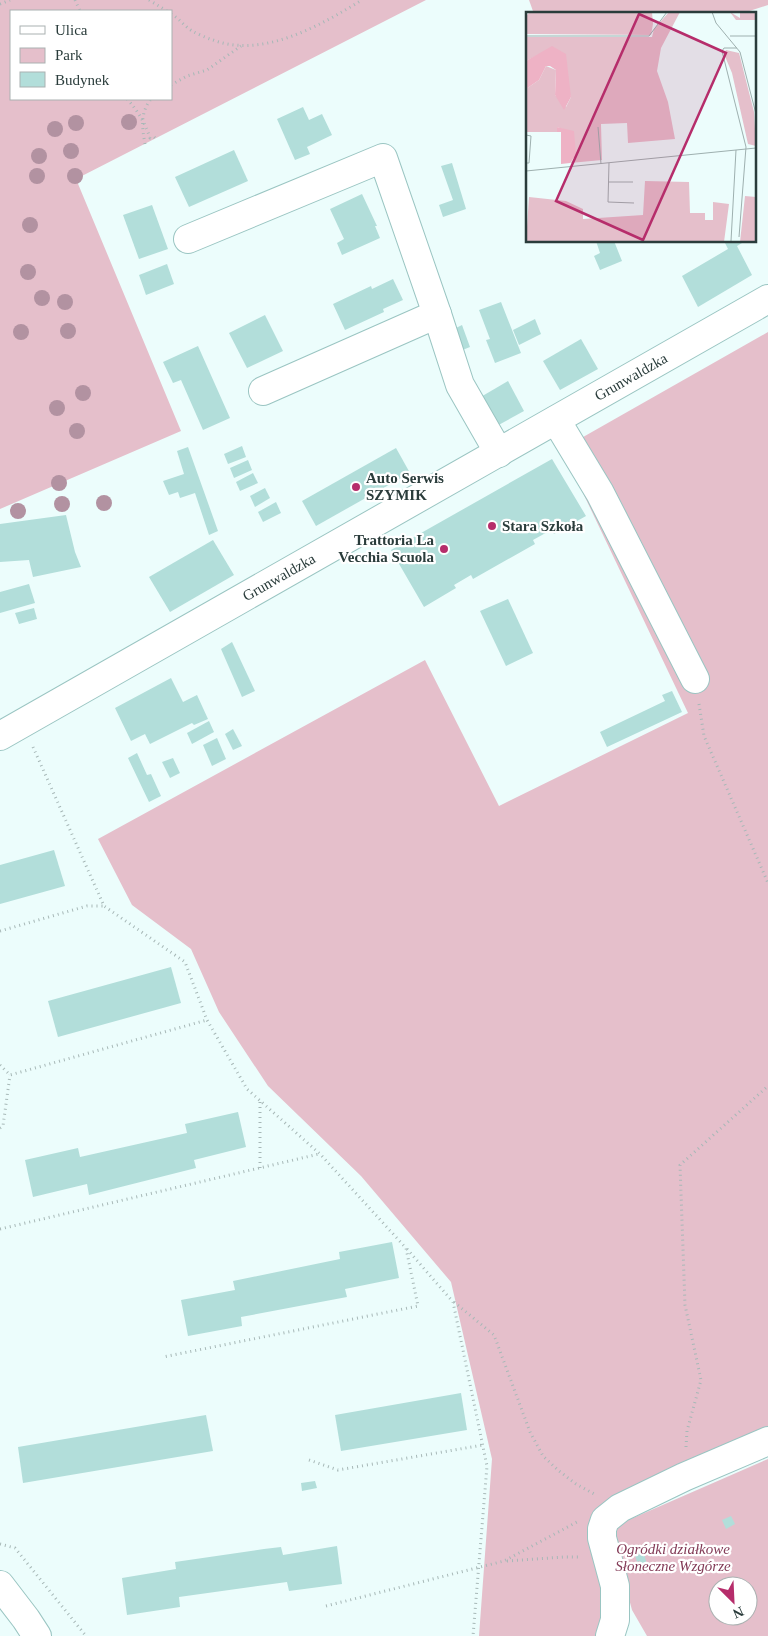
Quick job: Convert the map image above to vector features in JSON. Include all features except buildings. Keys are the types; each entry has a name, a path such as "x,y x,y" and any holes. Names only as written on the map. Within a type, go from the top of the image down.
{"street":[{"path":"188,239 384,158 460,386 499,452"},
{"name":"Grunwaldzka","path":"0,736 768,299"},
{"path":"264,391 437,314"},
{"path":"556,420 600,494 696,679"},
{"path":"610,1636 615,1620 615,1586 602,1538 605,1520 616,1511 684,1477 768,1441"},
{"path":"0,1584 37,1636"}],"path":[{"path":"0,4 10,0"},
{"path":"149,0 165,10"},
{"path":"172,15 191,30 214,41 242,46 271,42 292,36 327,21 362,0"},
{"path":"172,85 187,76 207,70 242,46"},
{"path":"128,100 145,123 150,138 155,138"},
{"path":"145,144 142,121 145,106 150,100"},
{"path":"696,679 704,736 768,883"},
{"path":"33,746 104,906 185,962 207,1020 247,1089 320,1154 452,1300 494,1335 530,1432 542,1456 576,1484 616,1511"},
{"path":"0,931 87,906 104,906"},
{"path":"10,1075 207,1020"},
{"path":"0,1064 10,1075"},
{"path":"0,1128 3,1126 10,1075"},
{"path":"684,1477 688,1432 701,1380 685,1305 680,1166 768,1086"},
{"path":"260,1100 260,1168"},
{"path":"0,1229 320,1154"},
{"path":"163,1357 418,1306 406,1248"},
{"path":"452,1300 487,1466 473,1636"},
{"path":"309,1460 338,1470 483,1445"},
{"path":"326,1606 504,1561 575,1522 616,1511"},
{"path":"0,1544 14,1548 86,1636"},
{"path":"504,1561 564,1557 608,1557"}],"green space":[{"path":"0,0 426,0 76,179 181,431 0,509"},
{"path":"529,0 768,0 768,5 746,12 533,12"},
{"path":"768,332 768,1436 593,1513 589,1531 606,1582 602,1636 479,1636 492,1459 451,1282 361,1176 268,1086 219,1012 191,949 132,905 98,839 425,660 499,806 688,713 562,449"},
{"name":"Ogródki działkowe Słoneczne Wzgórze","path":"768,1459 768,1636 647,1636 632,1610 610,1528"}],"place":[{"name":"Auto Serwis SZYMIK","path":"356,487"},
{"name":"Stara Szkoła","path":"492,526"},
{"name":"Trattoria La Vecchia Scuola","path":"444,549"}]}
